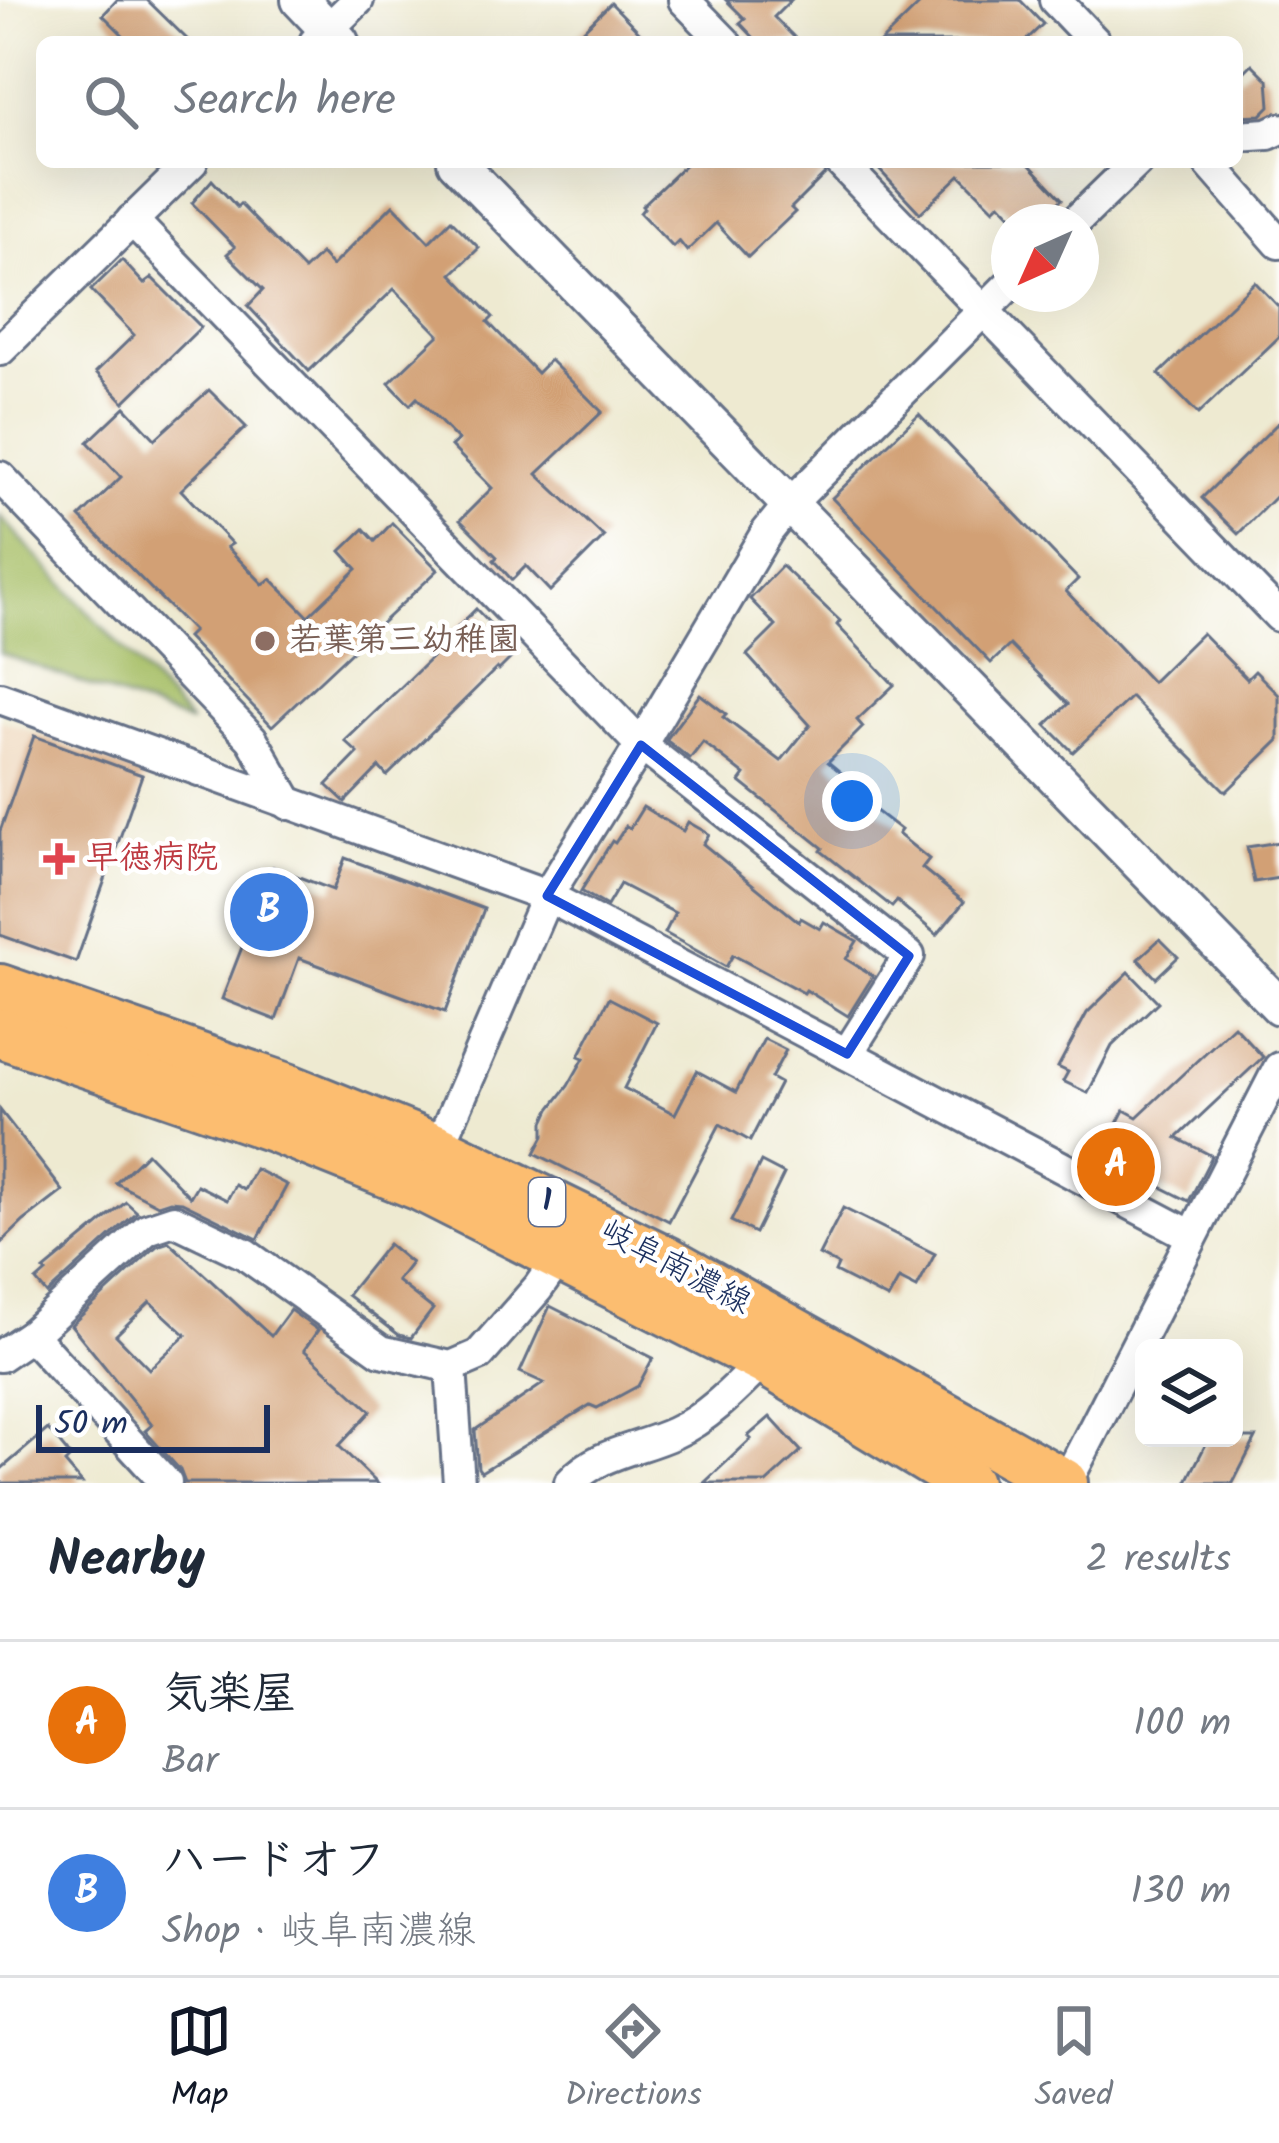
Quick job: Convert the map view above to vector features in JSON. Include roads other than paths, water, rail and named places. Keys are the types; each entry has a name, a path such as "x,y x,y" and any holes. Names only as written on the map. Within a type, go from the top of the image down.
{"main road":[{"name":"岐阜南濃線","path":"0,989 287,1088 438,1149 667,1261 1065,1483"},
{"name":"岐阜南濃線","path":"0,1033 273,1127 420,1186 764,1360 967,1483"}],"street":[{"path":"300,0 326,36"},
{"path":"329,36 358,0"},
{"path":"684,0 719,36"},
{"path":"1055,0 1089,36"},
{"path":"1243,136 1279,129"},
{"path":"0,350 185,168"},
{"path":"462,168 1279,1006"},
{"path":"846,168 1278,614"},
{"path":"1094,204 1131,168"},
{"path":"1213,168 1279,243"},
{"path":"132,220 641,745 909,956 847,1054"},
{"path":"438,1149 547,896 767,532 991,302"},
{"path":"0,477 252,739 289,804"},
{"path":"0,698 547,896 1192,1236"},
{"path":"1065,1483 1279,1068"},
{"path":"0,1356 32,1335 147,1229 174,1220 245,1254 381,1351 451,1367 479,1355 561,1256"},
{"path":"32,1335 166,1483"},
{"path":"571,1483 587,1465 677,1432 725,1398 764,1360"},
{"path":"451,1367 459,1483"}],"place":[{"name":"若葉第三幼稚園","path":"265,641"},
{"name":"早徳病院","path":"59,859"},
{"name":"ハードオフ","path":"269,912"},
{"name":"気楽屋","path":"1116,1167"}]}
